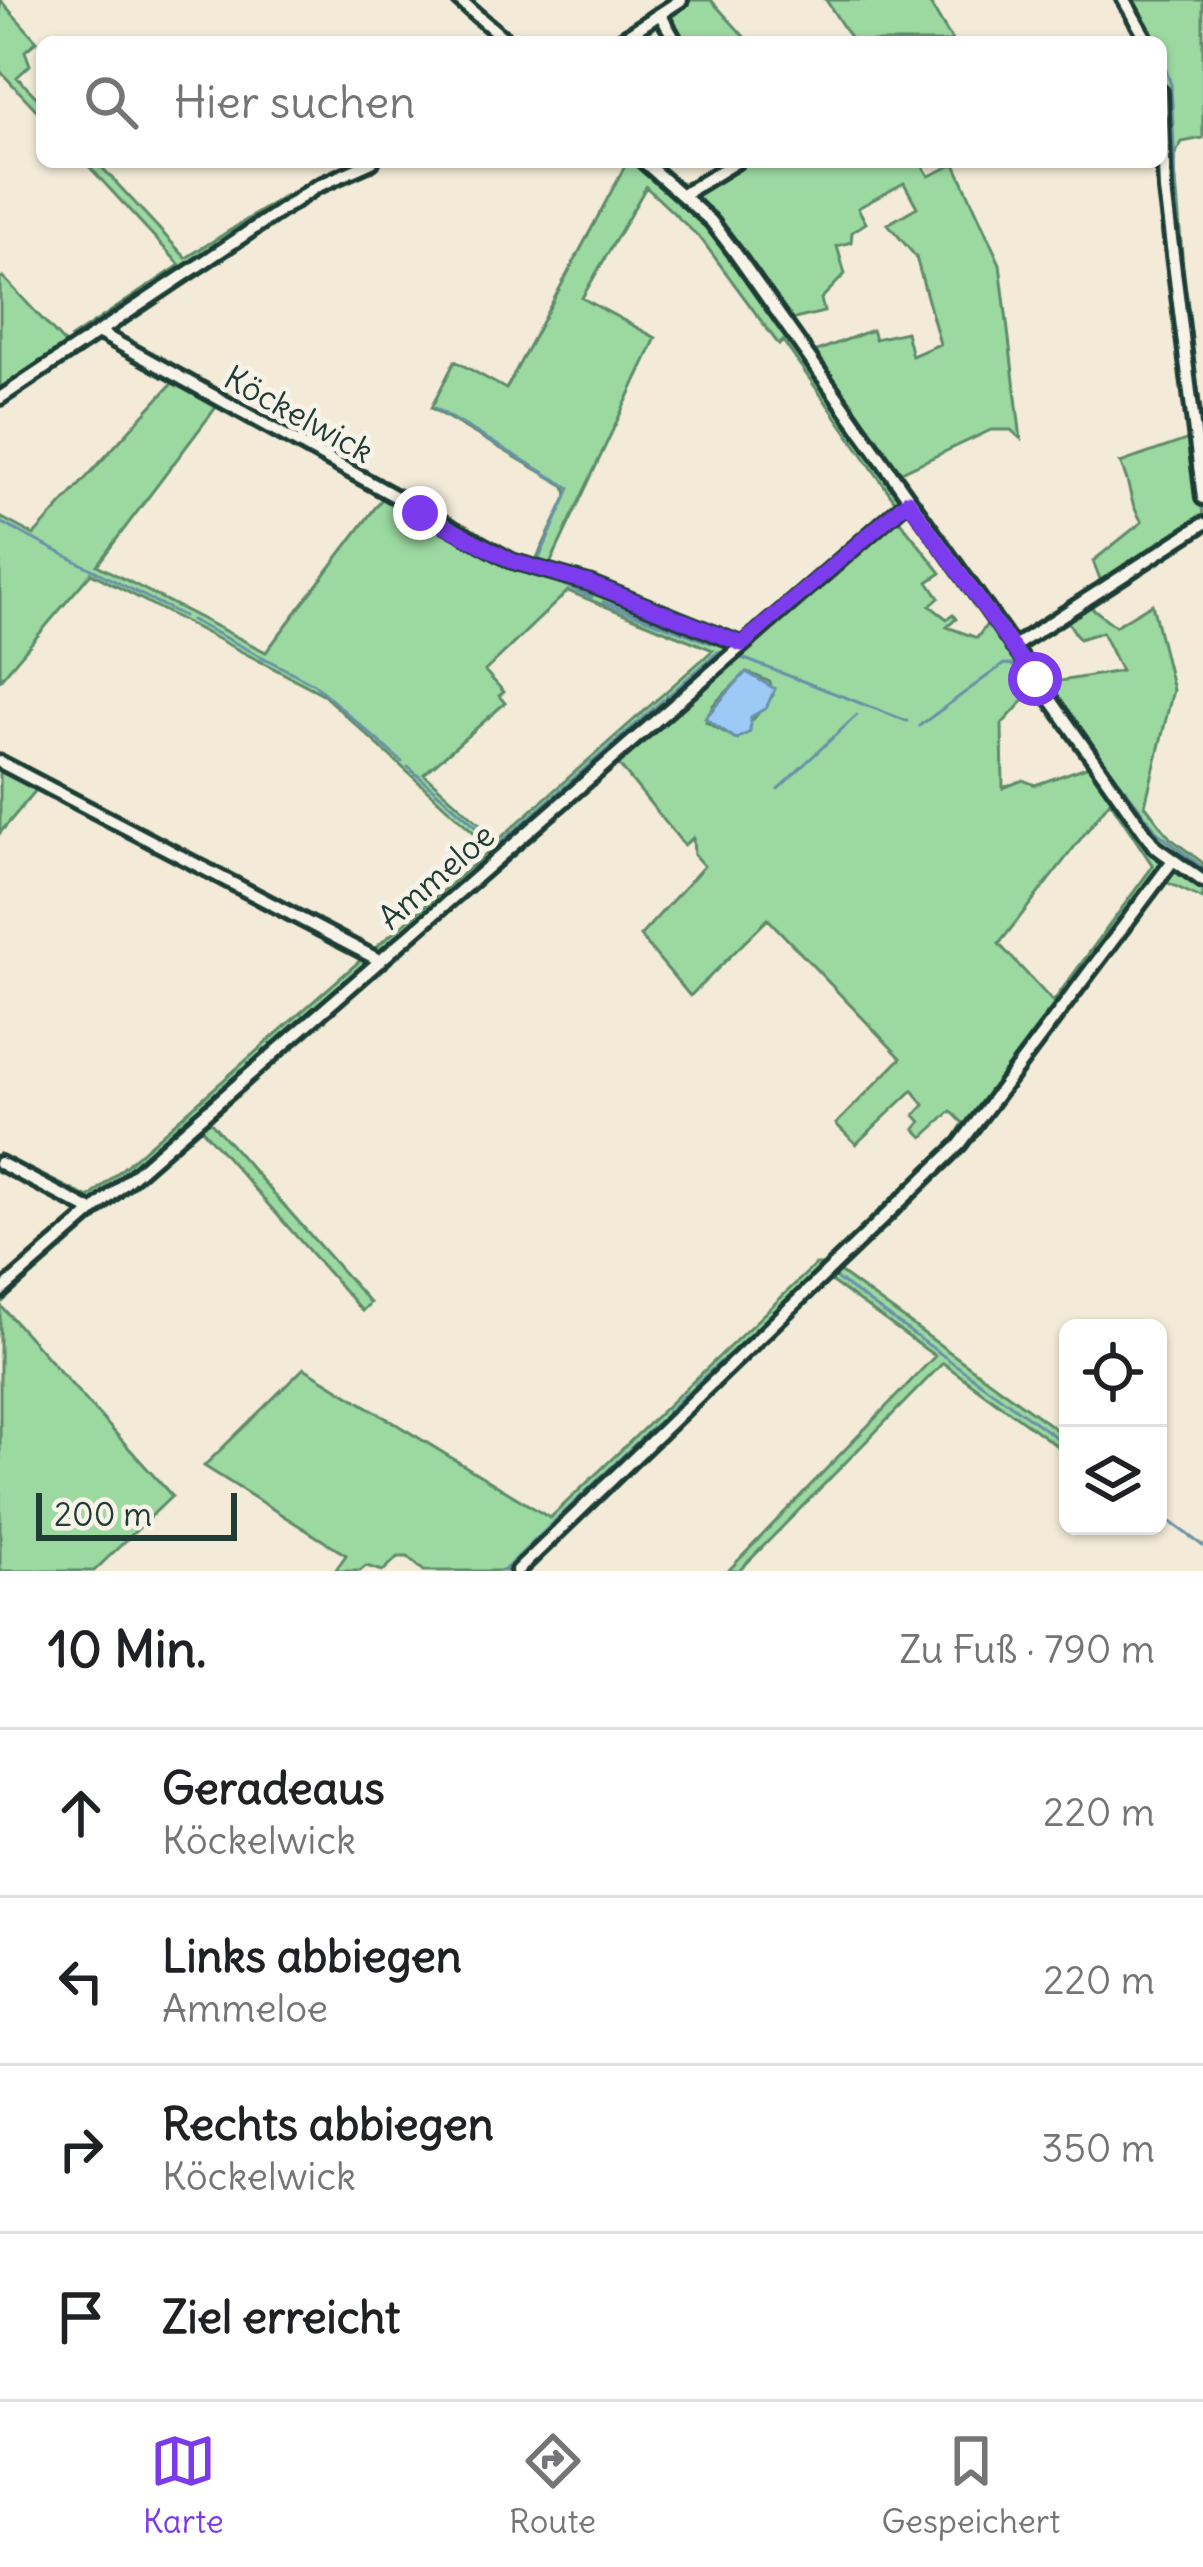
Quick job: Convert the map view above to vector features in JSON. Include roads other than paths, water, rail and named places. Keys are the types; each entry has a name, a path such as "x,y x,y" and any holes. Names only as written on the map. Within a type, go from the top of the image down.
{"street":[{"path":"459,0 501,36"},
{"path":"625,36 681,0"},
{"path":"1124,0 1145,36"},
{"path":"660,14 673,36"},
{"path":"0,398 316,187 359,168"},
{"path":"651,168 734,251 1012,647 1171,862 1203,881"},
{"path":"682,195 726,168"},
{"path":"1164,168 1203,498"},
{"name":"Köckelwick","path":"98,332 512,561 589,583 742,644"},
{"name":"Ammeloe","path":"0,1292 908,501"},
{"path":"1012,647 1203,524"},
{"path":"0,762 381,961"},
{"path":"517,1571 960,1144 1171,862"},
{"path":"0,1163 92,1211"}],"water":[{"path":"746,672 775,689 766,708 751,717 750,732 736,739 705,718"}],"waterway":[{"path":"655,10 670,0"},
{"path":"1130,0 1147,30"},
{"path":"613,36 619,32"},
{"path":"1167,73 1179,252"},
{"path":"1183,277 1203,427"},
{"path":"435,408 570,488 539,559"},
{"path":"0,522 183,616"},
{"path":"538,574 592,597"},
{"path":"603,602 711,643"},
{"path":"191,620 314,684 402,762"},
{"path":"408,767 498,845 718,652 726,650"},
{"path":"742,658 907,721"},
{"path":"919,726 1004,664 1012,665 1030,684"},
{"path":"1048,685 1158,833 1203,868"},
{"path":"778,789 857,715"},
{"path":"695,1385 823,1268"},
{"path":"833,1276 1059,1439"},
{"path":"667,1412 688,1392"},
{"path":"503,1571 659,1421"},
{"path":"1167,1520 1203,1546"}]}
